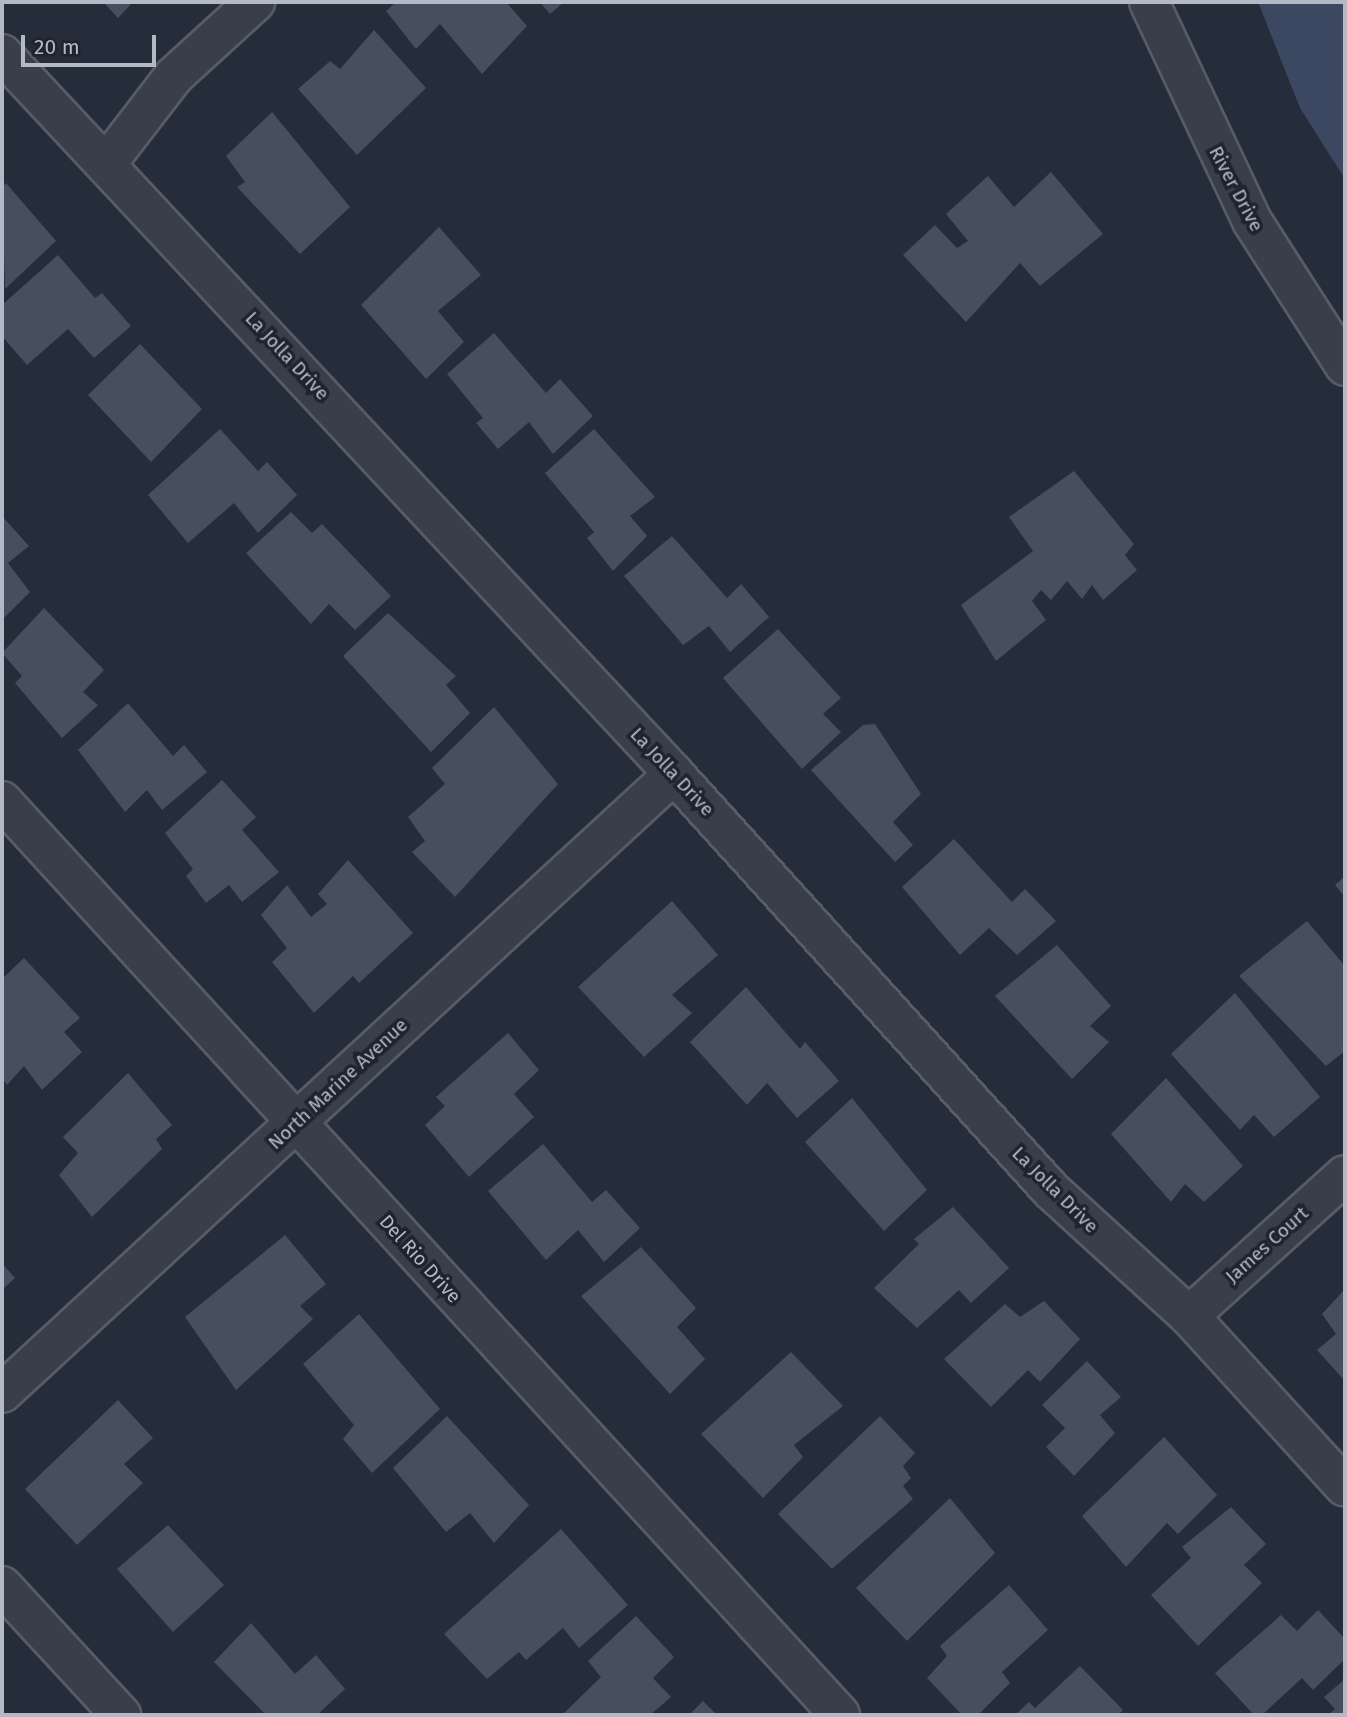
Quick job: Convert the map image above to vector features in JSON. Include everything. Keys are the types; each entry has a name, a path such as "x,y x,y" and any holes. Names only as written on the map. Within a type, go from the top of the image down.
{"street":[{"path":"107,163 174,76 255,2"},
{"name":"River Drive","path":"1149,2 1252,221 1345,366"},
{"name":"La Jolla Drive","path":"2,54 107,163 674,774 1051,1190 1189,1315 1345,1487"},
{"name":"North Marine Avenue","path":"2,1393 674,774"},
{"name":"Del Rio Drive","path":"2,801 840,1715"},
{"name":"James Court","path":"1189,1315 1345,1175"},
{"path":"2,1587 121,1715"}],"water":[{"path":"1258,2 1345,2 1345,179 1300,108"}],"building":[{"path":"103,2 133,2 118,18"},
{"path":"396,2 506,2 527,26 482,74 440,24 416,49 386,11"},
{"path":"540,2 564,2 550,14"},
{"path":"374,30 426,88 357,155 298,89 330,61 340,69"},
{"path":"272,112 350,207 300,254 237,187 245,182 226,156"},
{"path":"1051,172 1103,234 1040,286 1020,263 966,322 903,255 935,225 957,248 968,241 946,214 988,176 1014,207"},
{"path":"6,183 56,241 5,289 2,187"},
{"path":"439,227 481,275 438,311 464,342 426,379 361,305"},
{"path":"58,255 95,298 102,293 131,326 94,358 68,329 27,365 2,336 2,305"},
{"path":"494,333 546,393 560,379 593,416 553,454 529,422 498,449 476,423 483,418 447,374"},
{"path":"140,344 202,409 151,462 88,395"},
{"path":"220,429 258,471 267,462 297,495 258,533 234,503 188,543 148,495"},
{"path":"594,429 655,497 630,516 647,536 613,571 587,538 594,532 545,473"},
{"path":"1074,471 1134,544 1125,555 1137,570 1103,600 1092,585 1082,599 1067,581 1051,600 1041,590 1032,601 1046,620 996,661 961,605 1033,551 1009,517"},
{"path":"291,512 312,533 322,524 391,596 355,630 329,604 311,624 246,553"},
{"path":"2,516 29,546 8,563 30,592 2,620"},
{"path":"672,536 727,598 741,584 769,617 730,652 709,626 683,645 624,576"},
{"path":"44,608 104,670 83,692 98,705 62,738 15,683 22,676 2,653"},
{"path":"388,613 456,676 446,685 470,713 431,752 343,656"},
{"path":"778,629 841,698 823,714 841,732 802,769 723,678"},
{"path":"128,703 173,756 184,745 207,772 162,810 147,790 125,812 78,750"},
{"path":"494,707 558,784 455,897 412,852 425,841 408,817 445,784 432,768"},
{"path":"875,724 921,794 893,822 913,845 895,862 811,770 863,725"},
{"path":"222,780 256,817 242,830 279,872 242,902 229,885 206,903 186,876 193,869 165,833"},
{"path":"954,839 1012,902 1025,889 1056,921 1017,955 989,928 960,955 902,887"},
{"path":"348,860 413,933 359,983 353,976 314,1013 272,962 287,948 261,915 287,885 311,917 327,904 318,894"},
{"path":"1345,876 1345,897 1335,885"},
{"path":"672,901 718,955 672,995 692,1013 644,1057 578,987"},
{"path":"1307,921 1345,966 1345,1051 1326,1066 1239,976"},
{"path":"1057,945 1111,1006 1090,1026 1109,1042 1072,1079 995,996"},
{"path":"24,958 80,1018 64,1032 82,1052 42,1090 24,1066 7,1085 2,1078 2,979"},
{"path":"746,987 800,1049 805,1042 839,1081 797,1118 767,1083 747,1105 690,1042"},
{"path":"1235,993 1320,1097 1274,1137 1254,1115 1240,1130 1171,1054"},
{"path":"508,1033 539,1070 514,1094 534,1117 469,1177 425,1125 445,1106 436,1097"},
{"path":"128,1073 172,1125 156,1139 162,1149 92,1217 59,1175 78,1153 63,1137"},
{"path":"1166,1078 1243,1166 1204,1202 1185,1184 1171,1202 1111,1134"},
{"path":"852,1098 927,1190 884,1231 805,1142"},
{"path":"543,1144 592,1202 606,1190 640,1228 604,1262 578,1230 546,1260 488,1191"},
{"path":"953,1207 1009,1268 971,1303 959,1290 917,1328 874,1288 919,1244 914,1239"},
{"path":"285,1235 326,1284 300,1306 313,1319 236,1390 185,1317"},
{"path":"641,1247 696,1308 677,1327 705,1359 670,1394 581,1296"},
{"path":"2,1263 15,1278 2,1290"},
{"path":"1345,1289 1345,1381 1317,1350 1336,1334 1322,1314"},
{"path":"1044,1301 1080,1339 1040,1382 1028,1370 991,1407 944,1359 1005,1304 1020,1317"},
{"path":"359,1314 440,1409 372,1473 343,1439 354,1425 303,1364"},
{"path":"791,1352 843,1406 794,1445 803,1457 763,1498 701,1434"},
{"path":"1087,1361 1121,1397 1100,1415 1115,1433 1074,1476 1046,1447 1065,1428 1042,1405"},
{"path":"118,1400 153,1438 124,1464 143,1483 77,1545 25,1489"},
{"path":"447,1416 529,1505 494,1543 470,1513 446,1532 393,1468"},
{"path":"880,1416 915,1453 903,1466 911,1478 903,1486 913,1499 832,1569 778,1514"},
{"path":"1164,1437 1217,1495 1178,1534 1167,1523 1126,1567 1082,1516"},
{"path":"950,1498 995,1553 907,1641 856,1588"},
{"path":"1231,1507 1266,1544 1244,1565 1262,1583 1198,1646 1151,1595 1191,1558 1182,1547"},
{"path":"168,1525 224,1585 173,1632 117,1569"},
{"path":"561,1529 628,1605 579,1648 563,1628 526,1660 519,1652 487,1679 444,1634"},
{"path":"1009,1585 1048,1630 1002,1672 1010,1683 978,1715 962,1715 927,1678 947,1656 940,1646"},
{"path":"1318,1610 1345,1639 1345,1659 1313,1690 1302,1678 1262,1715 1254,1715 1215,1673 1281,1615 1297,1631"},
{"path":"636,1616 674,1657 653,1678 671,1697 650,1715 562,1715 601,1677 588,1661"},
{"path":"251,1623 295,1674 316,1655 345,1689 317,1715 266,1715 214,1662"},
{"path":"1080,1666 1123,1710 1118,1715 1015,1715 1029,1702 1035,1708"},
{"path":"1345,1679 1345,1715 1328,1715 1335,1709 1324,1697"},
{"path":"703,1701 717,1715 689,1715"}]}
